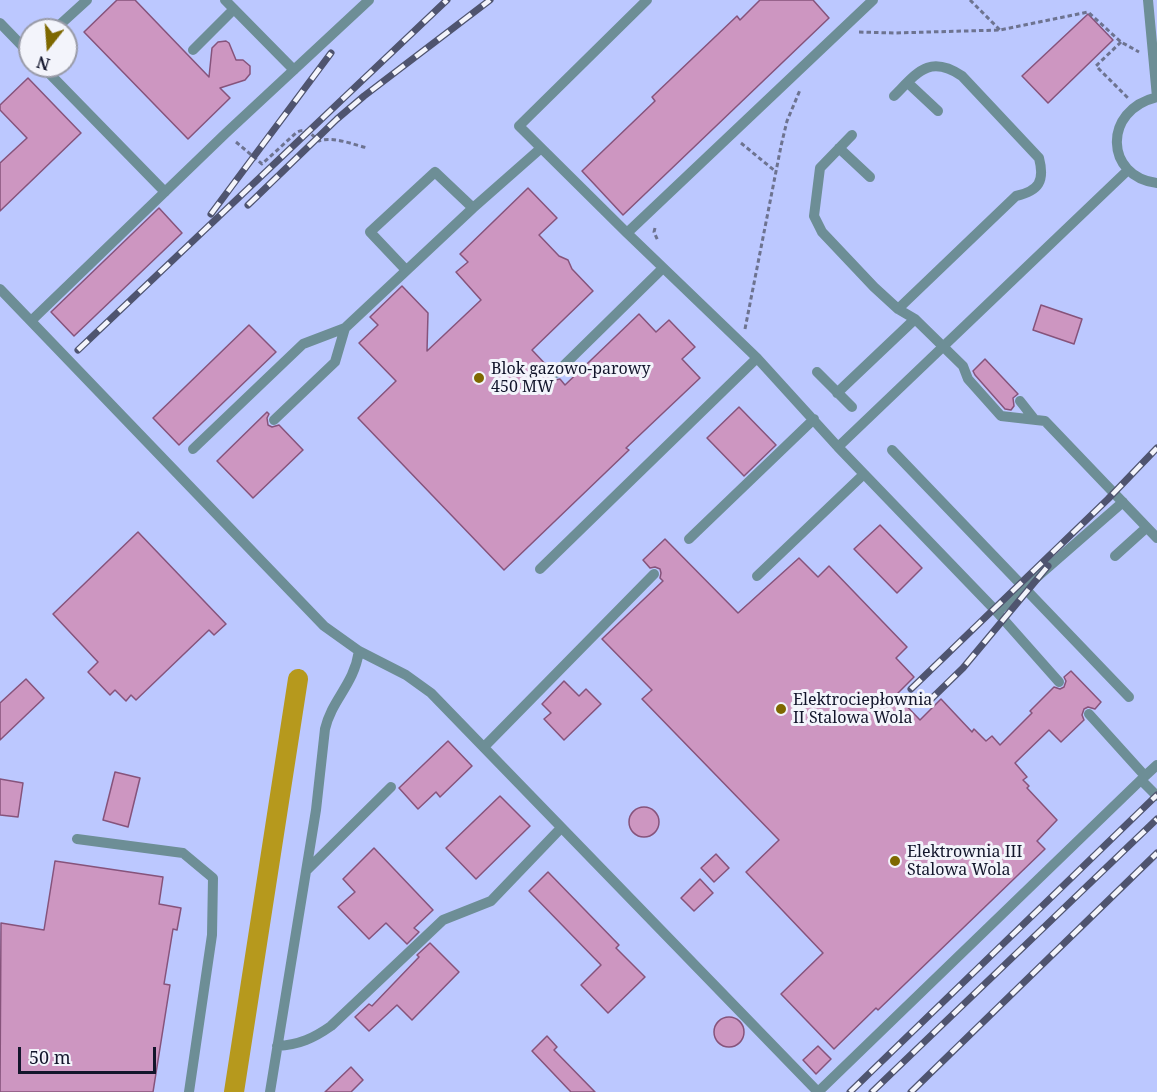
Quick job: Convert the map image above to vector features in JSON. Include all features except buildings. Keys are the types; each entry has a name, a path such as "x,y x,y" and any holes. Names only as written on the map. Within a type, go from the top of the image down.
{"lane":[{"path":"67,18 87,0"},
{"path":"225,0 294,70"},
{"path":"32,321 369,0"},
{"path":"646,0 519,126 540,149 757,358 838,447 998,612 1059,682"},
{"path":"627,233 873,0"},
{"path":"1148,0 1157,97 1143,100 1131,108 1123,118 1118,131 1119,151 1128,170 1145,180 1157,183"},
{"path":"193,50 234,9"},
{"path":"0,23 18,41"},
{"path":"894,96 925,67 933,65 949,68 962,76 1039,158 1042,170 1040,182 1030,193 1016,196 898,309"},
{"path":"54,78 165,192"},
{"path":"908,83 938,111"},
{"path":"852,135 820,168 814,216 822,232 874,287 898,309 915,320 963,366 968,379 1001,416 1046,421 1157,538"},
{"path":"839,148 870,177"},
{"path":"193,449 303,344 345,328 473,208 540,149"},
{"path":"838,447 1128,170"},
{"path":"406,270 370,232 426,180 435,172 473,208"},
{"path":"556,373 663,268"},
{"path":"0,289 324,626 359,651 406,675 431,693 818,1092 1157,765"},
{"path":"837,393 915,320"},
{"path":"274,420 336,362 345,328"},
{"path":"540,569 757,358"},
{"path":"817,372 852,407"},
{"path":"1020,401 1035,420"},
{"path":"689,539 814,419"},
{"path":"892,450 1129,697"},
{"path":"757,576 864,474"},
{"path":"998,612 1123,502"},
{"path":"1115,556 1146,528"},
{"path":"484,747 654,574"},
{"path":"270,1092 307,870 325,729 328,716 351,681 359,651"},
{"path":"1089,714 1157,796"},
{"path":"307,870 391,787"},
{"path":"277,1046 292,1045 313,1038 331,1026 443,920 491,901 561,828"},
{"path":"77,839 183,853 213,878 212,935 189,1092"}],"path":[{"path":"970,0 1000,30"},
{"path":"863,24 854,31 894,33 1000,30 1088,12 1120,42 1139,52"},
{"path":"1120,42 1096,66 1128,98"},
{"path":"1137,42 1140,62"},
{"path":"744,335 787,122 801,84 791,92"},
{"path":"1124,102 1135,92"},
{"path":"226,134 262,164 302,130 308,130 319,141 331,140 368,148"},
{"path":"739,142 776,171"},
{"path":"656,221 654,232 661,248"}],"shaded area":[{"path":"0,0 1157,0 1157,1092 0,1092"}],"waterway":[{"path":"234,1092 298,679"}],"railway":[{"path":"78,350 447,0"},
{"path":"248,205 364,96 490,0"},
{"path":"211,214 331,53"},
{"path":"911,689 1108,499 1157,448"},
{"path":"926,704 963,668 1048,566"},
{"path":"850,1092 1157,795"},
{"path":"872,1092 1157,819"},
{"path":"911,1092 1157,853"}],"place":[{"name":"Blok gazowo-parowy 450 MW","path":"479,378"},
{"name":"Elektrociepłownia II Stalowa Wola","path":"781,709"},
{"name":"Elektrownia III Stalowa Wola","path":"895,861"}]}
